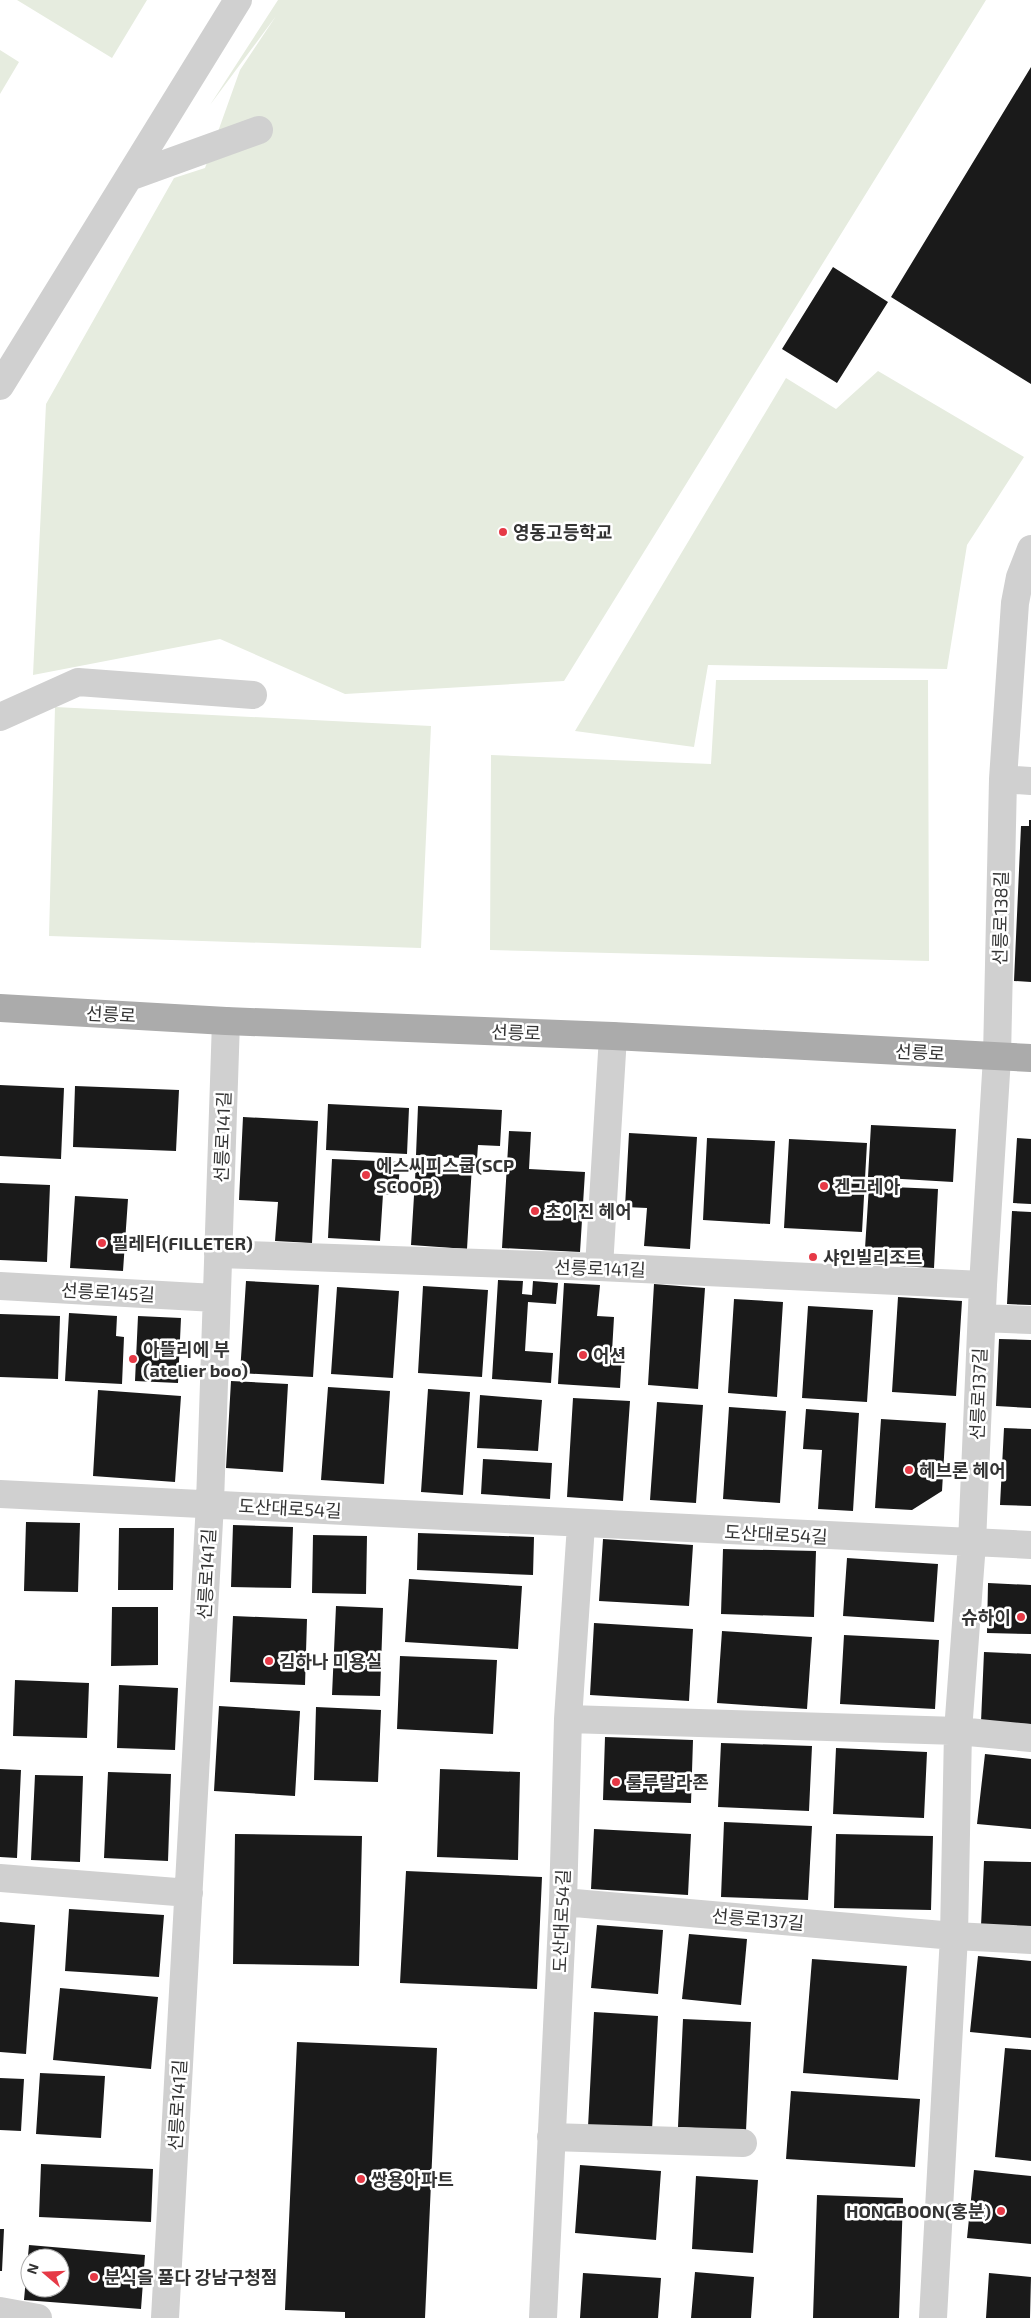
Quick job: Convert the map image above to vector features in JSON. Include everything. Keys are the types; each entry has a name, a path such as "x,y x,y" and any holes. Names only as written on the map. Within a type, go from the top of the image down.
{"main road":[{"name":"선릉로","path":"0,1008 226,1020 613,1036 1031,1058"}],"street":[{"path":"0,386 238,0"},
{"path":"129,177 259,130"},
{"name":"선릉로138길","path":"997,1057 1003,779 1015,603 1026,577 1031,548"},
{"path":"0,717 78,682 253,695"},
{"path":"1003,779 1031,781"},
{"name":"선릉로141길","path":"165,2318 210,1503 215,1298 226,1020"},
{"path":"599,1267 613,1036"},
{"name":"선릉로137길","path":"933,2318 954,1936 958,1731 972,1543 983,1285 997,1057"},
{"name":"선릉로141길","path":"218,1254 599,1267 983,1285"},
{"name":"선릉로145길","path":"0,1286 215,1298"},
{"path":"982,1318 1031,1320"},
{"name":"도산대로54길","path":"0,1494 210,1503 581,1525 1031,1545"},
{"name":"도산대로54길","path":"543,2318 563,1902 568,1718 581,1525"},
{"path":"568,1718 958,1731 1031,1738"},
{"path":"0,1878 189,1893"},
{"name":"선릉로137길","path":"563,1902 954,1936"},
{"path":"954,1936 1031,1940"},
{"path":"551,2138 743,2143"},
{"path":"0,2311 38,2318"}],"shaded area":[{"path":"17,0 147,0 112,58"},
{"path":"278,0 986,0 564,681 345,694 220,639 33,675 46,404 174,178 205,168 240,70 276,16 210,105"},
{"path":"0,50 19,62 0,94"},
{"path":"878,371 1024,457 967,545 947,669 708,665 694,747 575,731 786,378 836,409"},
{"path":"716,680 928,680 929,961 490,950 491,755 711,764"},
{"path":"55,707 431,726 421,948 49,936"}],"building":[{"path":"1031,67 1031,384 891,297"},
{"path":"833,267 888,302 837,383 782,349"},
{"path":"1029,820 1031,820 1031,982 1014,981 1021,826 1029,826"},
{"path":"0,1085 64,1088 61,1159 0,1156"},
{"path":"75,1086 179,1090 176,1151 73,1147"},
{"path":"328,1104 409,1108 407,1154 326,1150"},
{"path":"418,1106 502,1110 500,1146 478,1145 477,1159 416,1155"},
{"path":"243,1117 318,1121 312,1243 275,1241 278,1202 239,1200"},
{"path":"871,1125 956,1129 953,1182 868,1177"},
{"path":"509,1131 531,1132 529,1169 585,1172 580,1252 502,1248"},
{"path":"629,1133 697,1137 690,1249 644,1246 647,1208 625,1207"},
{"path":"707,1138 775,1141 770,1224 703,1220"},
{"path":"1017,1138 1031,1139 1031,1204 1013,1203"},
{"path":"789,1139 867,1143 862,1232 784,1228"},
{"path":"332,1159 400,1162 398,1195 383,1194 380,1241 328,1238"},
{"path":"416,1163 472,1165 467,1249 411,1245"},
{"path":"0,1183 50,1185 47,1262 0,1260"},
{"path":"869,1186 938,1189 934,1268 864,1264"},
{"path":"75,1196 128,1199 123,1271 70,1268"},
{"path":"1012,1211 1031,1212 1031,1305 1007,1304"},
{"path":"498,1280 523,1281 522,1294 532,1295 533,1281 558,1283 556,1304 528,1302 525,1351 553,1353 551,1383 492,1379"},
{"path":"246,1281 319,1285 313,1377 240,1373"},
{"path":"564,1283 600,1285 597,1316 614,1317 612,1352 622,1352 620,1388 558,1384"},
{"path":"654,1284 705,1288 698,1389 648,1385"},
{"path":"423,1286 488,1290 482,1377 418,1373"},
{"path":"337,1287 399,1291 393,1378 331,1374"},
{"path":"898,1297 962,1301 956,1396 892,1392"},
{"path":"734,1299 783,1302 777,1397 728,1393"},
{"path":"808,1306 873,1310 867,1402 802,1398"},
{"path":"69,1313 117,1316 116,1336 124,1337 122,1384 65,1381"},
{"path":"0,1314 60,1316 58,1379 0,1377"},
{"path":"138,1316 181,1318 178,1383 135,1381"},
{"path":"999,1339 1031,1340 1031,1408 996,1406"},
{"path":"231,1381 288,1384 283,1472 226,1468"},
{"path":"328,1387 390,1391 384,1484 321,1480"},
{"path":"428,1389 470,1392 463,1495 421,1492"},
{"path":"98,1390 181,1396 175,1482 93,1476"},
{"path":"480,1395 542,1400 538,1451 477,1448"},
{"path":"573,1398 630,1401 623,1501 567,1497"},
{"path":"657,1402 703,1405 696,1503 650,1500"},
{"path":"729,1407 786,1411 780,1503 723,1499"},
{"path":"806,1409 859,1413 853,1511 818,1509 822,1450 803,1449"},
{"path":"881,1419 946,1423 942,1491 912,1510 875,1508"},
{"path":"1004,1428 1031,1429 1031,1506 1000,1505"},
{"path":"483,1459 552,1463 550,1499 481,1494"},
{"path":"26,1522 80,1523 78,1592 24,1591"},
{"path":"233,1525 293,1527 291,1588 231,1587"},
{"path":"119,1528 174,1528 173,1590 118,1590"},
{"path":"418,1533 534,1537 533,1575 417,1570"},
{"path":"313,1535 367,1536 366,1594 312,1593"},
{"path":"603,1539 693,1545 689,1606 599,1601"},
{"path":"723,1549 816,1551 814,1617 721,1614"},
{"path":"847,1558 938,1564 934,1622 843,1616"},
{"path":"409,1579 522,1586 518,1649 405,1642"},
{"path":"988,1583 1031,1585 1031,1634 987,1633"},
{"path":"336,1606 383,1608 380,1696 332,1695"},
{"path":"112,1607 158,1607 158,1665 111,1666"},
{"path":"233,1616 307,1619 305,1685 230,1682"},
{"path":"594,1623 693,1629 689,1701 590,1695"},
{"path":"722,1631 812,1637 807,1709 717,1703"},
{"path":"844,1635 939,1640 935,1709 840,1704"},
{"path":"984,1652 1031,1654 1031,1724 981,1722"},
{"path":"400,1656 497,1660 493,1734 397,1729"},
{"path":"15,1680 89,1683 87,1738 13,1736"},
{"path":"119,1685 178,1688 175,1750 117,1748"},
{"path":"219,1706 300,1711 295,1796 214,1791"},
{"path":"316,1707 381,1710 378,1782 314,1780"},
{"path":"605,1737 693,1740 691,1803 603,1800"},
{"path":"721,1743 812,1746 809,1811 718,1807"},
{"path":"836,1748 927,1752 924,1818 833,1814"},
{"path":"985,1754 1031,1759 1031,1829 977,1824"},
{"path":"0,1769 21,1770 17,1858 0,1857"},
{"path":"440,1769 520,1772 518,1860 437,1857"},
{"path":"108,1772 171,1774 168,1861 104,1858"},
{"path":"35,1775 83,1776 80,1862 31,1860"},
{"path":"724,1822 812,1826 808,1900 721,1897"},
{"path":"594,1829 691,1834 688,1895 591,1889"},
{"path":"235,1834 362,1836 359,1966 233,1964"},
{"path":"836,1834 933,1836 931,1910 834,1908"},
{"path":"984,1861 1031,1862 1031,1928 981,1926"},
{"path":"406,1871 542,1877 537,1989 400,1983"},
{"path":"69,1909 164,1915 159,1977 65,1971"},
{"path":"0,1922 35,1925 26,2054 0,2052"},
{"path":"597,1925 663,1930 658,1994 591,1988"},
{"path":"689,1934 747,1939 741,2005 682,1999"},
{"path":"978,1956 1031,1961 1031,2038 970,2032"},
{"path":"812,1959 907,1966 898,2080 803,2073"},
{"path":"60,1988 158,1997 151,2069 53,2060"},
{"path":"594,2012 658,2016 652,2130 588,2127"},
{"path":"683,2019 751,2022 746,2131 678,2127"},
{"name":"쌍용아파트","path":"297,2042 437,2048 425,2318 345,2318 345,2312 285,2310"},
{"path":"1005,2048 1031,2050 1031,2161 995,2157"},
{"path":"40,2073 105,2076 101,2138 36,2134"},
{"path":"0,2078 24,2079 21,2131 0,2130"},
{"path":"791,2091 920,2099 915,2167 786,2159"},
{"path":"41,2164 153,2169 151,2222 39,2217"},
{"path":"580,2165 661,2171 656,2240 575,2233"},
{"path":"974,2170 1031,2176 1031,2244 967,2238"},
{"path":"696,2176 758,2180 753,2253 692,2249"},
{"path":"817,2195 903,2198 899,2318 813,2318"},
{"path":"0,2229 4,2229 2,2271 0,2271"},
{"path":"29,2245 64,2248 29,2248"},
{"path":"70,2249 145,2255 141,2309 24,2300 24,2298 70,2298"},
{"path":"695,2272 754,2277 751,2318 691,2318"},
{"path":"583,2273 661,2278 658,2318 580,2318"},
{"path":"989,2273 1031,2277 1030,2318 986,2318"}],"place":[{"name":"영동고등학교","path":"503,532"},
{"name":"에스씨피스쿱(SCP SCOOP)","path":"366,1175"},
{"name":"겐그레아","path":"824,1186"},
{"name":"초이진 헤어","path":"535,1211"},
{"name":"필레터(FILLETER)","path":"102,1243"},
{"name":"샤인빌리조트","path":"813,1257"},
{"name":"어션","path":"583,1355"},
{"name":"아뜰리에 부 (atelier boo)","path":"133,1359"},
{"name":"헤브론 헤어","path":"909,1470"},
{"name":"슈하이","path":"1021,1617"},
{"name":"김하나 미용실","path":"269,1661"},
{"name":"룰루랄라존","path":"616,1782"},
{"name":"쌍용아파트","path":"361,2179"},
{"name":"HONGBOON(홍분)","path":"1001,2211"},
{"name":"분식을 품다 강남구청점","path":"94,2277"}]}
